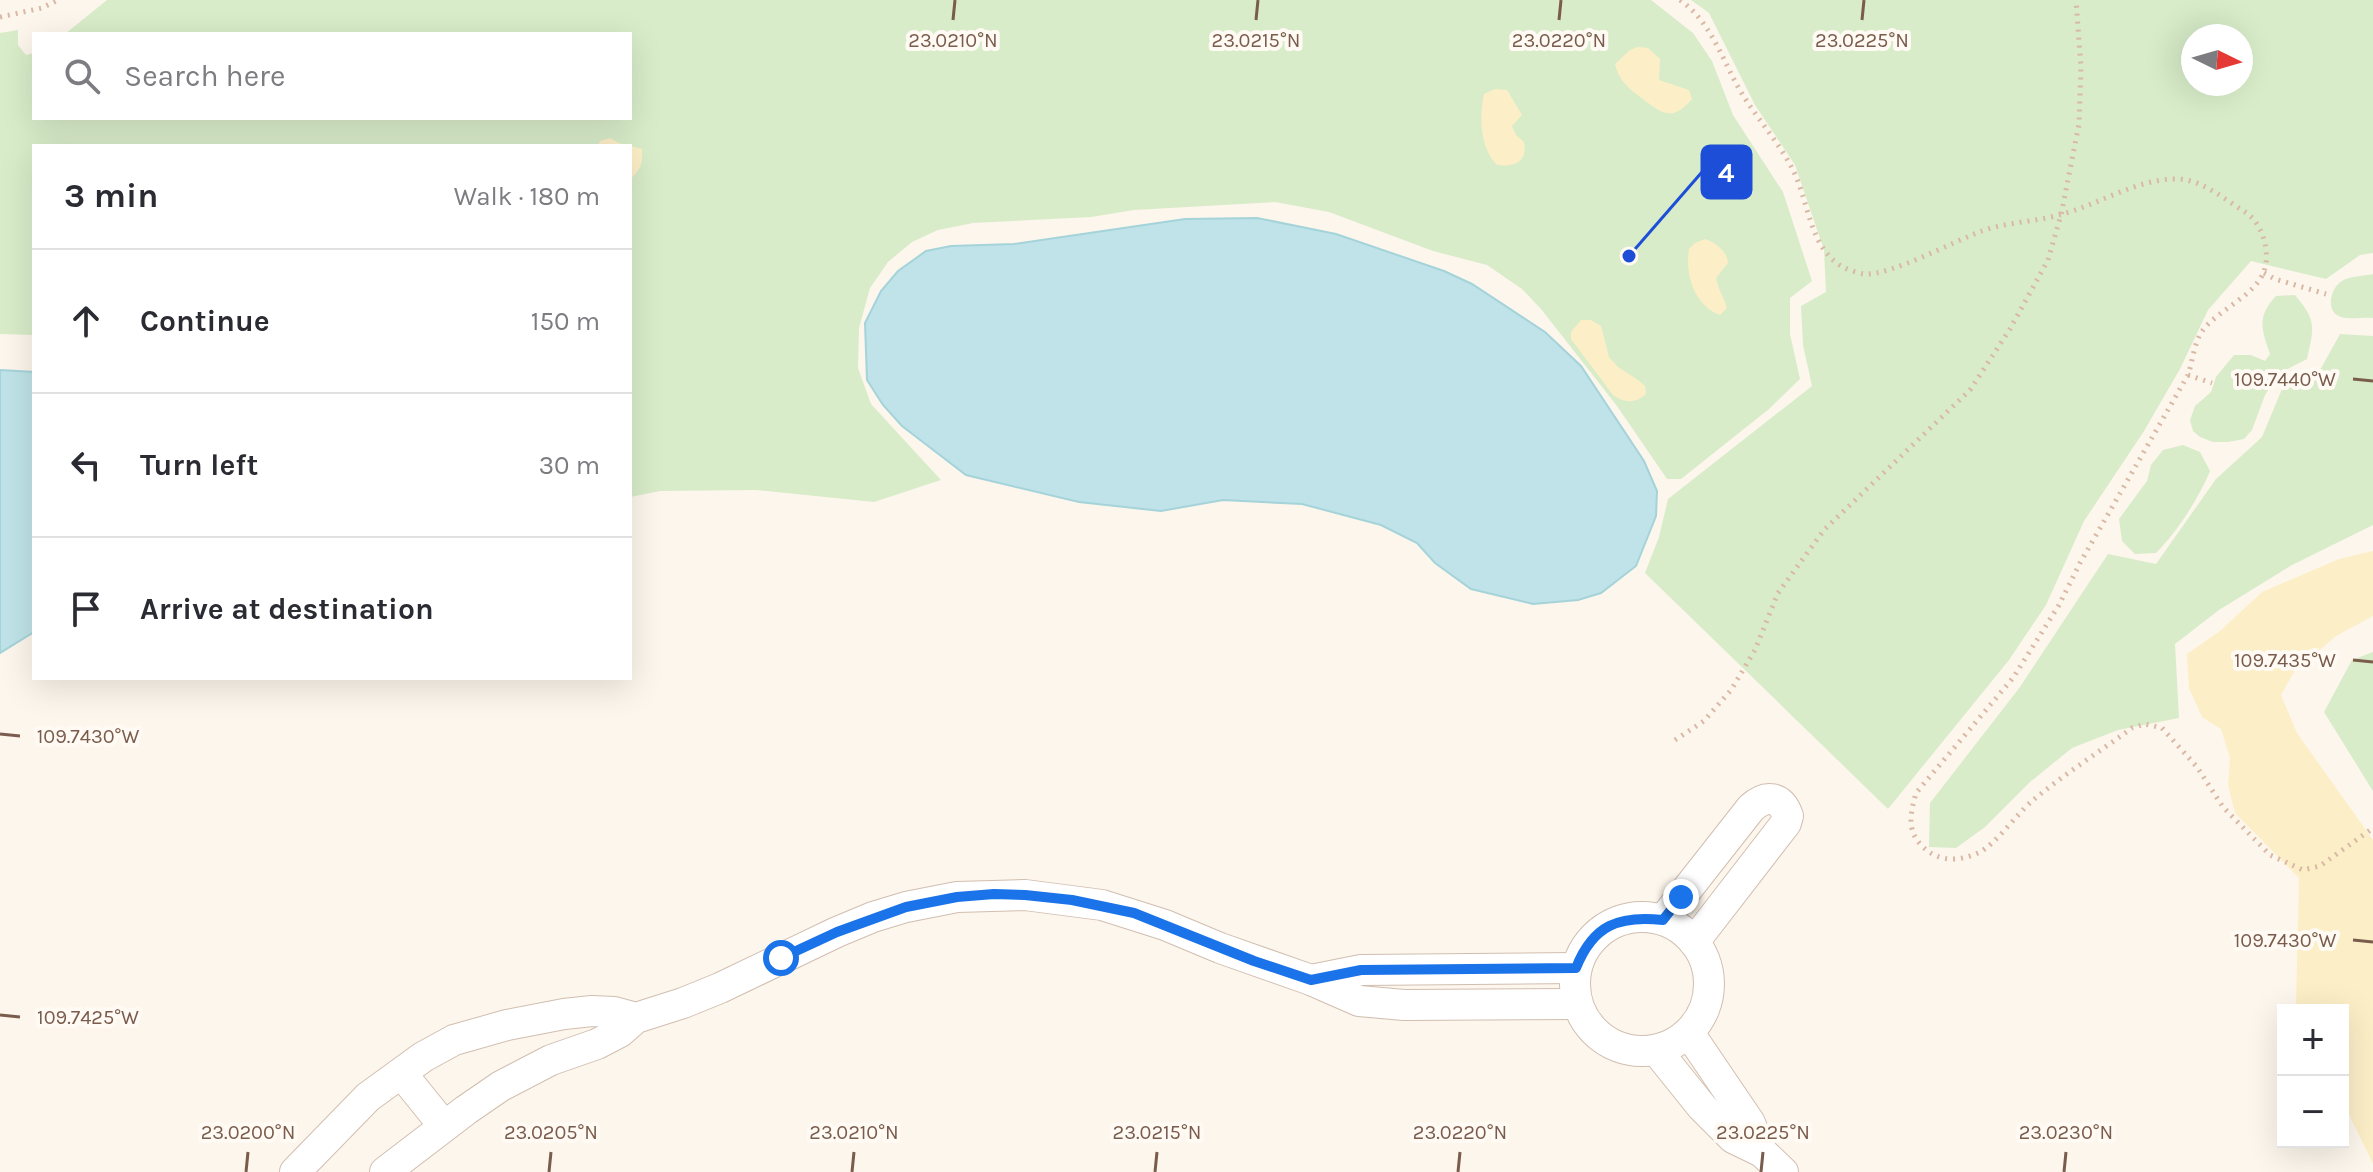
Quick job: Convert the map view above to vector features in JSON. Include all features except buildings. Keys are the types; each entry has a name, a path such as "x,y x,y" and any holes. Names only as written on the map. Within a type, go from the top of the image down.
{"street":[{"path":"1663,920 1751,808 1761,799 1770,798 1781,804 1788,816 1786,823 1694,942"},
{"path":"385,1172 501,1086 551,1060 597,1044 620,1032 636,1018 720,988 873,917 957,897 1025,895 1072,900 1134,913 1359,1001 1404,1005 1577,1004"},
{"path":"1641,917 1663,920 1681,929 1694,942 1703,955 1708,988 1706,1004 1689,1033 1657,1051 1638,1051 1618,1045 1590,1026 1577,1004 1576,968 1587,945 1606,927 1641,917"},
{"path":"1311,980 1361,970 1576,968"},
{"path":"295,1172 368,1097 423,1057 454,1040 507,1025 592,1011 614,1012 636,1018"},
{"path":"1689,1033 1750,1123 1772,1162"},
{"path":"1657,1051 1702,1107 1733,1138 1772,1162"},
{"path":"402,1074 444,1126"}],"path":[{"path":"0,17 42,8 58,0"},
{"path":"1680,0 1693,9 1721,50 1743,96 1793,170 1816,236 1827,255 1842,267 1863,274 1884,272 1986,229 2061,215 2142,185 2176,179 2202,185 2251,215 2262,232 2266,256 2264,273 2205,327 2197,341 2188,375 2059,605 2013,678 1916,793 1911,811 1911,832 1929,852 1945,859 1955,860 1981,852 2032,801 2132,728 2145,724 2162,728 2197,767 2223,807 2270,855 2303,870 2320,866 2373,828"},
{"path":"1675,740 1704,721 1731,690 1755,650 1778,593 1824,530 1970,390 2010,329 2048,260 2061,215 2079,124 2081,68 2076,0"},
{"path":"2264,273 2326,294"},
{"path":"2188,375 2212,383"}],"green space":[{"path":"107,0 1651,0 1693,33 1712,61 1733,115 1783,192 1812,281 1790,298 1790,334 1800,379 1769,409 1681,479 1667,479 1617,406 1541,309 1522,289 1487,265 1433,251 1329,212 1275,202 973,223 938,230 912,242 888,262 870,288 859,328 858,368 871,404 941,480 874,502 756,490 660,491 632,497 632,144 32,144 32,335 0,334 0,33 18,30 18,45 26,55 32,54 32,120 632,120 632,32 67,32"},
{"path":"1691,0 2373,0 2373,253 2360,255 2326,279 2251,261 2208,310 2180,369 2144,431 2084,521 2046,605 2009,660 1888,809 1645,573 1659,537 1668,499 1812,386 1803,345 1801,306 1826,292 1824,250 1795,165 1755,105 1709,13"},
{"path":"2373,274 2373,318 2349,318 2336,314 2331,300 2338,284 2349,278"},
{"path":"2295,295 2307,311 2312,325 2307,359 2278,374 2265,395 2252,430 2244,439 2213,442 2200,437 2193,431 2190,420 2195,406 2211,392 2216,377 2234,355 2251,355 2265,361 2270,354 2262,323 2266,310 2276,296"},
{"path":"2340,334 2373,336 2373,525 2292,565 2219,610 2175,644 2179,718 2118,730 2072,748 2030,782 1985,827 1956,848 1929,847 1930,803 2020,687 2108,554 2156,564 2216,479 2262,437 2287,377 2320,370"},
{"path":"2183,445 2200,452 2210,471 2187,514 2164,545 2156,553 2135,554 2122,541 2119,519 2147,481 2151,465 2163,450"},
{"path":"2373,652 2373,791 2324,712 2352,660"}],"sand":[{"path":"1638,47 1648,48 1660,59 1659,80 1689,90 1692,99 1679,111 1668,113 1656,109 1622,80 1615,64"},
{"path":"1495,89 1507,90 1522,115 1512,126 1524,142 1524,154 1518,162 1509,165 1497,165 1491,158 1482,132 1484,94"},
{"path":"610,138 623,144 599,144"},
{"path":"632,146 642,149 637,172 632,177"},
{"path":"1705,239 1720,248 1728,263 1716,278 1727,308 1720,315 1698,297 1688,269 1689,249"},
{"path":"1581,320 1591,320 1601,326 1609,357 1645,386 1646,394 1630,401 1613,395 1571,339 1571,332"},
{"path":"2373,551 2373,616 2336,636 2294,672 2281,695 2297,733 2373,840 2373,1164 2349,1114 2349,1004 2296,1004 2299,878 2235,813 2228,785 2230,758 2221,729 2202,717 2189,688 2187,654 2220,631 2262,592 2339,559"}],"water":[{"path":"1257,218 1336,234 1444,271 1472,284 1545,332 1581,366 1644,461 1657,491 1656,516 1636,566 1601,593 1578,600 1533,604 1471,589 1435,563 1417,543 1381,525 1302,504 1223,500 1161,511 1079,502 966,475 902,426 883,405 867,380 865,323 881,291 898,271 926,251 951,246 1014,244 1185,219"},
{"path":"0,370 32,372 32,633 0,653"}],"place":[{"name":"4","path":"1629,256"}],"route":[{"path":"781,958 873,917 906,907 957,897 994,894 1072,900 1134,913 1254,961 1311,980 1361,970 1576,968 1582,951 1606,927 1641,917 1663,920 1681,897"}]}
